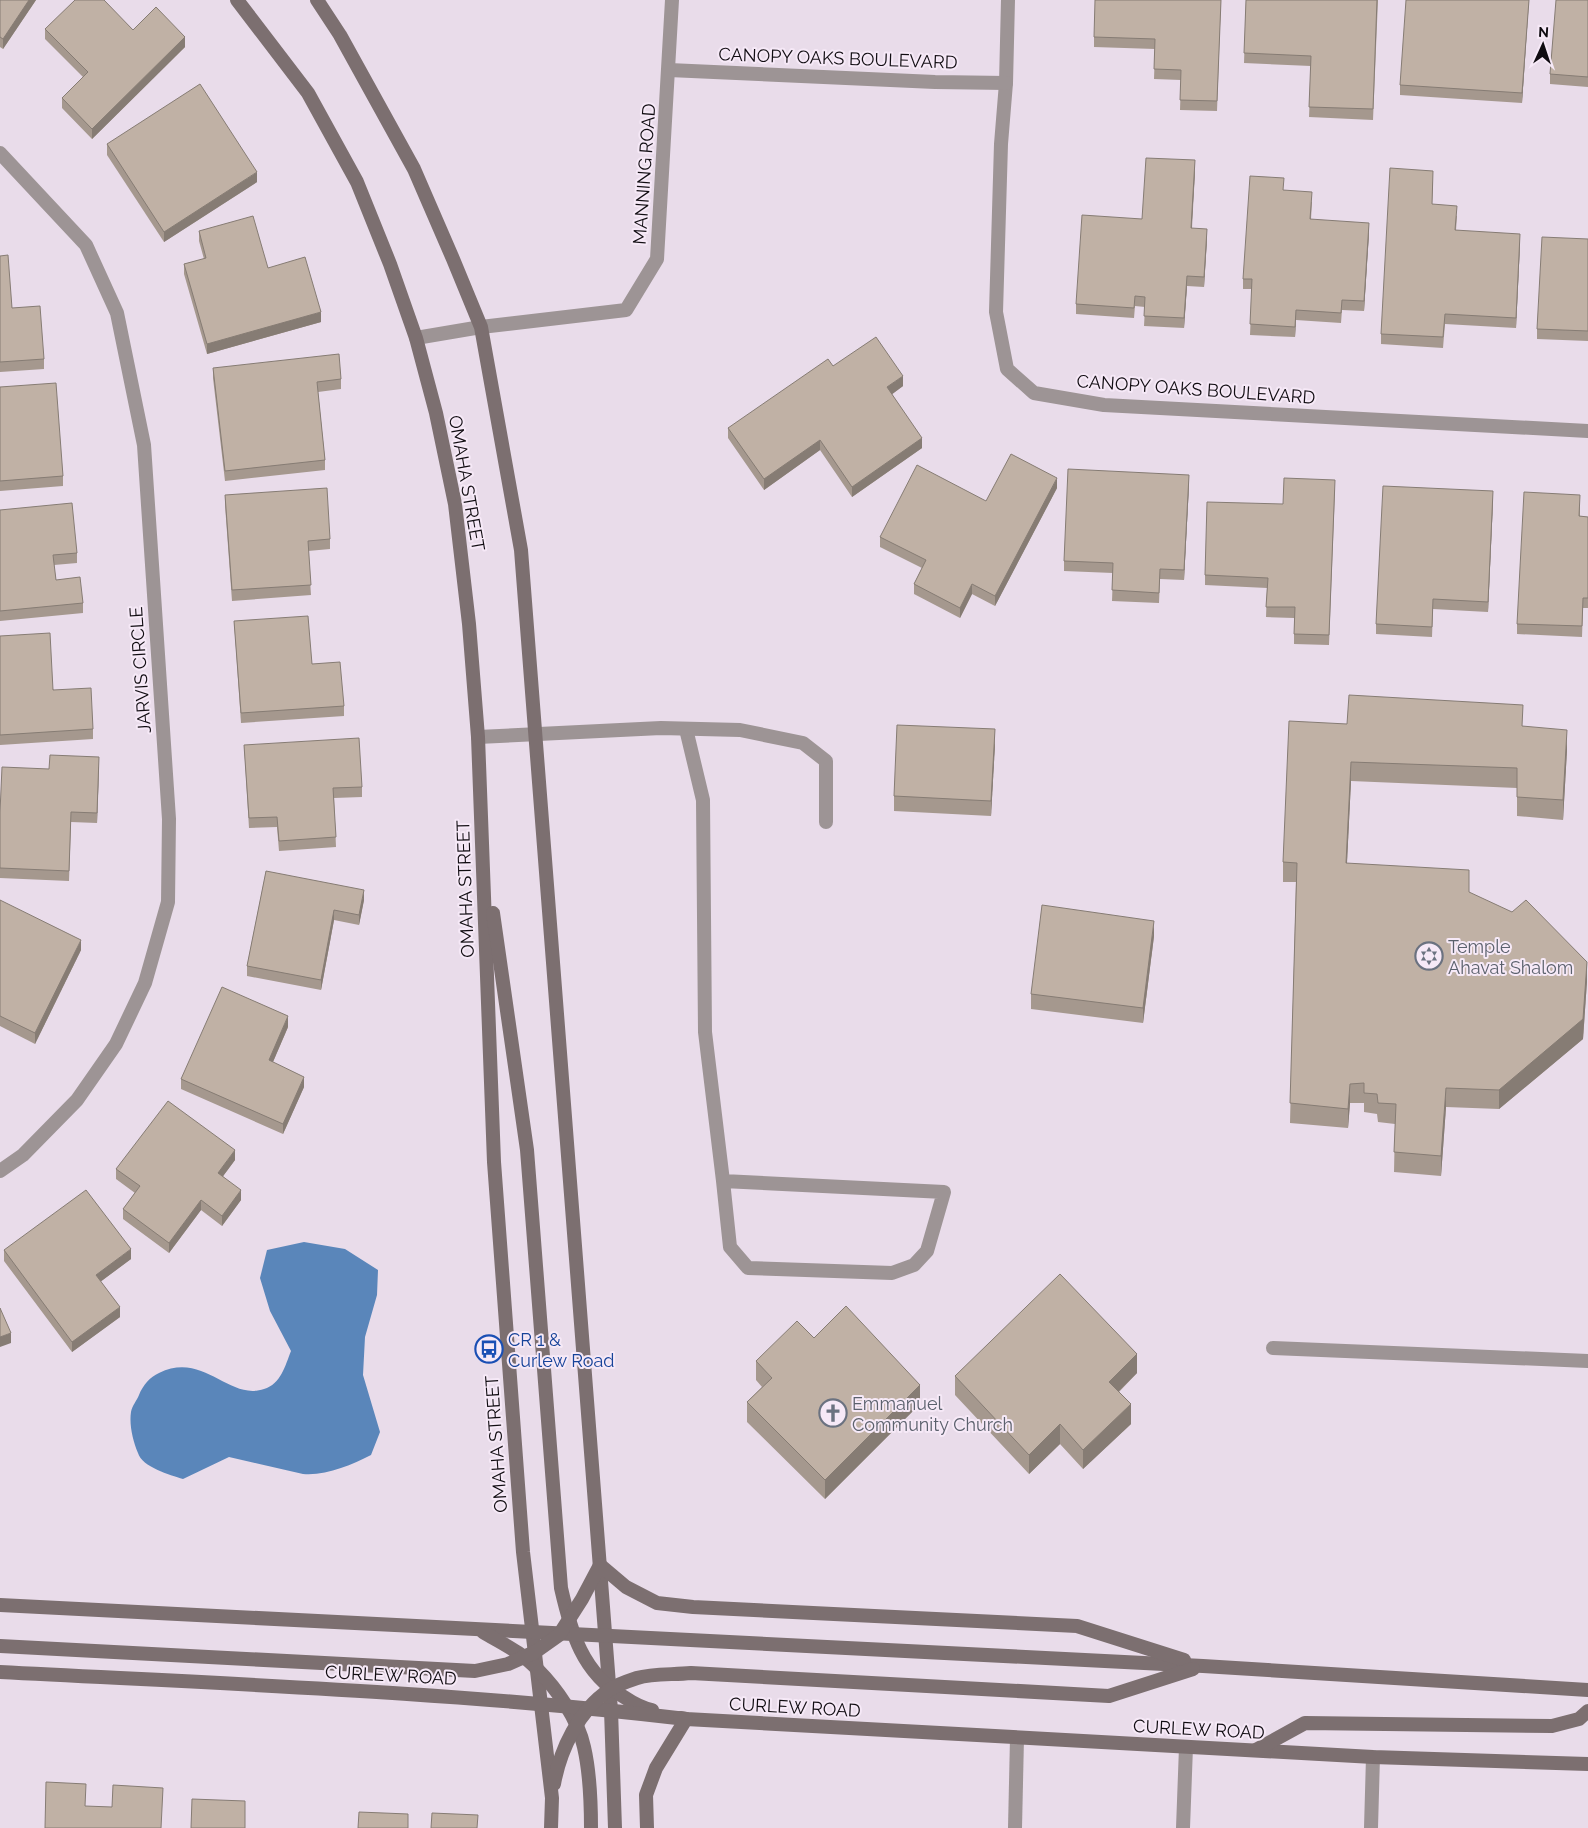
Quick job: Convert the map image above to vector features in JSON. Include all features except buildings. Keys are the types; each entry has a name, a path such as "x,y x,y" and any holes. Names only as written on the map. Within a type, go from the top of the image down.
{"main road":[{"name":"OMAHA STREET","path":"237,0 308,93 357,182 390,264 416,338 436,413 455,504 469,624 478,736 494,1162 532,1633 529,1655"},
{"path":"317,0 340,35 414,169 481,327 522,550 611,1710 615,1828"},
{"path":"482,843 527,1150 560,1588 568,1621 585,1662 609,1689 643,1708 686,1719 656,1768 646,1795 647,1828"},
{"path":"0,1646 475,1671 508,1664 529,1655 559,1635 600,1565"},
{"path":"600,1565 626,1587 657,1603 693,1607 1077,1626 1204,1666"},
{"path":"0,1605 559,1635 1204,1666 1588,1690"},
{"path":"481,1630 529,1655 537,1668 568,1706 584,1746 590,1796 591,1828"},
{"path":"552,1798 557,1767 576,1726 588,1708 609,1689 639,1678 691,1673 1109,1696 1204,1666"},
{"path":"537,1668 552,1798 552,1828"},
{"name":"CURLEW ROAD","path":"0,1672 471,1698 611,1710 686,1719 1373,1757 1588,1764"},
{"path":"1256,1751 1305,1723 1552,1726 1579,1719 1588,1711"}],"street":[{"name":"MANNING ROAD","path":"416,338 481,327 626,310 658,259 672,0"},
{"name":"CANOPY OAKS BOULEVARD","path":"1008,0 996,312 1007,368 1034,393 1104,405 1588,431"},
{"name":"CANOPY OAKS BOULEVARD","path":"669,70 1006,83"},
{"name":"JARVIS CIRCLE","path":"0,154 86,245 117,313 144,444 169,819 168,902 145,983 116,1044 78,1100 22,1155 0,1171"},
{"path":"478,736 661,728 740,730 803,743 826,761 826,822"},
{"path":"686,729 703,800 705,1032 730,1247 748,1268 892,1273 914,1265 927,1251 944,1192 723,1182"},
{"path":"1273,1348 1588,1361"},
{"path":"1015,1828 1017,1738"},
{"path":"1183,1828 1186,1747"},
{"path":"1371,1828 1373,1757"}],"water":[{"path":"304,1242 345,1249 378,1270 377,1295 365,1337 363,1375 380,1432 371,1455 338,1469 312,1474 303,1474 229,1457 183,1479 157,1470 145,1462 138,1453 133,1438 131,1412 143,1388 150,1379 159,1373 175,1368 189,1368 251,1391 270,1387 278,1379 291,1351 270,1311 260,1278 267,1250"}],"place":[{"name":"Temple Ahavat Shalom","path":"1429,956"},
{"name":"CR 1 & Curlew Road","path":"489,1349"},
{"name":"Emmanuel Community Church","path":"833,1413"}]}
